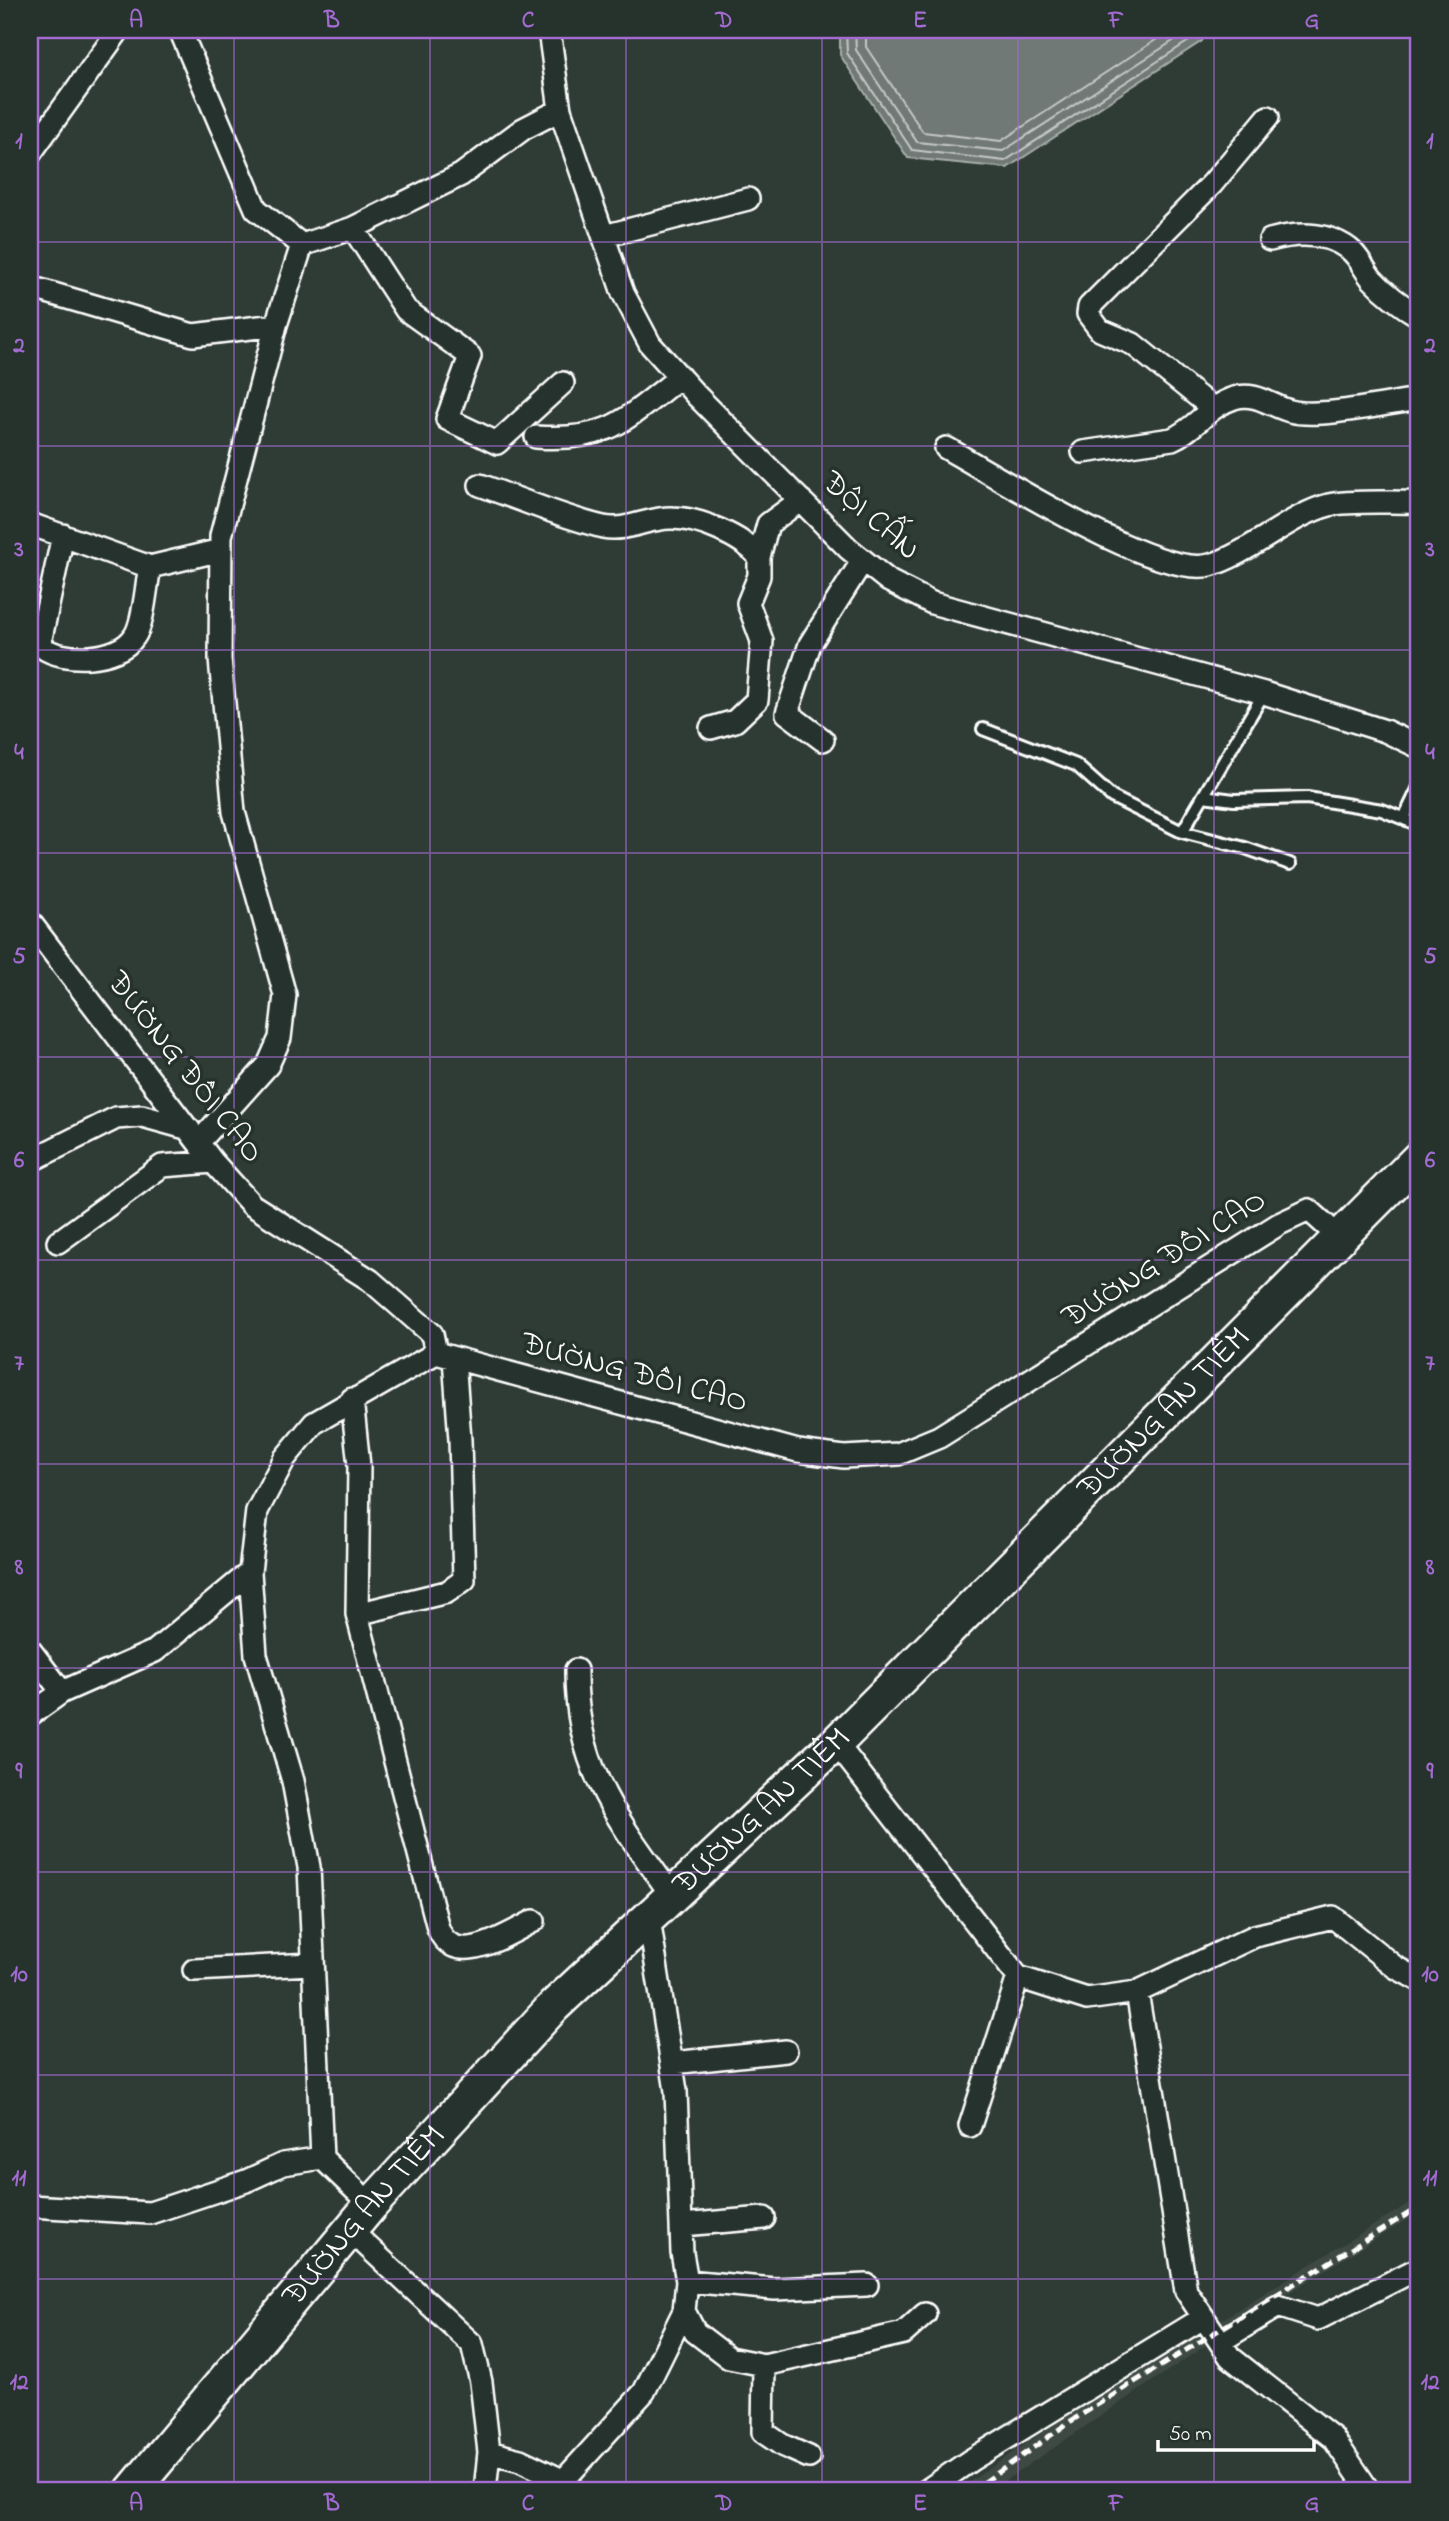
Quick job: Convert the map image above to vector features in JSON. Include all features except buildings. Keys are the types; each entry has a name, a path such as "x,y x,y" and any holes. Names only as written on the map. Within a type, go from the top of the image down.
{"main road":[{"name":"ĐƯỜNG AN TIÊM","path":"131,2491 361,2218 555,2006 836,1743 1419,1158"}],"street":[{"path":"30,154 119,30"},
{"path":"180,30 256,209 302,245"},
{"name":"ĐỘI CẤN","path":"549,30 560,110 623,293 650,344 863,560 889,581 932,603 1264,693 1385,731 1419,747"},
{"path":"302,245 353,228 461,175 523,129 560,110"},
{"path":"1211,407 1133,344 1100,330 1088,314 1089,307 1212,184 1268,117"},
{"path":"604,236 748,199"},
{"path":"353,228 406,310 470,356 447,419 497,443 563,383"},
{"path":"1270,240 1294,233 1329,239 1350,249 1372,279 1419,316"},
{"path":"30,1161 116,1118 142,1116 194,1135 268,1065 280,1038 285,995 234,812 220,660 221,550 222,536 276,325 302,245"},
{"path":"30,287 192,335 276,325"},
{"path":"536,437 571,439 594,435 619,424 680,377"},
{"path":"1083,452 1172,439 1185,433 1211,407 1236,397 1252,396 1304,414 1419,399"},
{"path":"946,448 1102,534 1148,555 1180,564 1209,565 1329,505 1419,502"},
{"path":"480,485 606,527 638,525 672,518 701,524 729,534 759,557"},
{"path":"711,728 736,721 757,700 762,640 748,603 759,576 759,557 768,524 801,500"},
{"path":"30,524 150,567 221,550"},
{"path":"63,535 41,638 41,647 47,652 88,656 113,652 128,643 138,628 150,567"},
{"path":"823,740 787,713 810,644 863,560"},
{"name":"ĐƯỜNG ĐỒI CAO","path":"30,922 213,1162 252,1205 370,1280 432,1334 445,1355 798,1451 844,1457 898,1454 939,1437 1002,1400 1279,1224 1309,1210 1339,1237"},
{"path":"58,1242 162,1166 213,1162"},
{"path":"357,1614 447,1592 464,1580 460,1440 445,1355 352,1399 314,1423 285,1458 257,1511 250,1572 256,1655 293,1781 309,1867 322,2158 361,2218 472,2344 481,2382 489,2452 485,2491"},
{"path":"352,1399 359,1466 357,1614 441,1937 453,1947 471,1949 534,1922"},
{"path":"30,1715 62,1692 155,1651 250,1572"},
{"path":"30,1650 62,1692"},
{"path":"576,1670 576,1701 589,1760 613,1814 673,1897"},
{"path":"836,1743 1018,1977 1087,1999 1137,1992 1255,1936 1333,1917 1395,1967 1419,1980"},
{"path":"489,2452 520,2460 559,2486 644,2392 684,2311 687,2281 673,2063 649,1919"},
{"path":"194,1970 312,1964"},
{"path":"970,2126 1018,1977"},
{"path":"1137,1992 1186,2291 1230,2357 1333,2438 1369,2491"},
{"path":"673,2063 786,2051"},
{"path":"30,2206 150,2214 246,2182 283,2164 322,2158"},
{"path":"682,2225 764,2218"},
{"path":"1221,2341 1278,2306 1318,2319 1419,2268"},
{"path":"687,2281 775,2289 867,2285"},
{"path":"684,2311 695,2332 729,2358 764,2365 904,2333 925,2314"},
{"path":"926,2491 971,2460 1203,2318"},
{"path":"764,2365 763,2432 782,2445 809,2457"}],"lane":[{"path":"1182,832 1264,693"},
{"path":"983,729 1076,765 1112,797 1182,832 1245,848 1290,864"},
{"path":"1404,818 1419,787"},
{"path":"1203,796 1234,800 1307,797 1381,810 1419,825"}],"shaded area":[{"path":"1419,2197 1419,2212 1230,2329 990,2491 956,2491 1068,2415"}],"water":[{"path":"840,30 1207,30 1202,41 1007,168 908,158 840,55"}],"railway":[{"path":"972,2491 1071,2421 1419,2207"}]}
